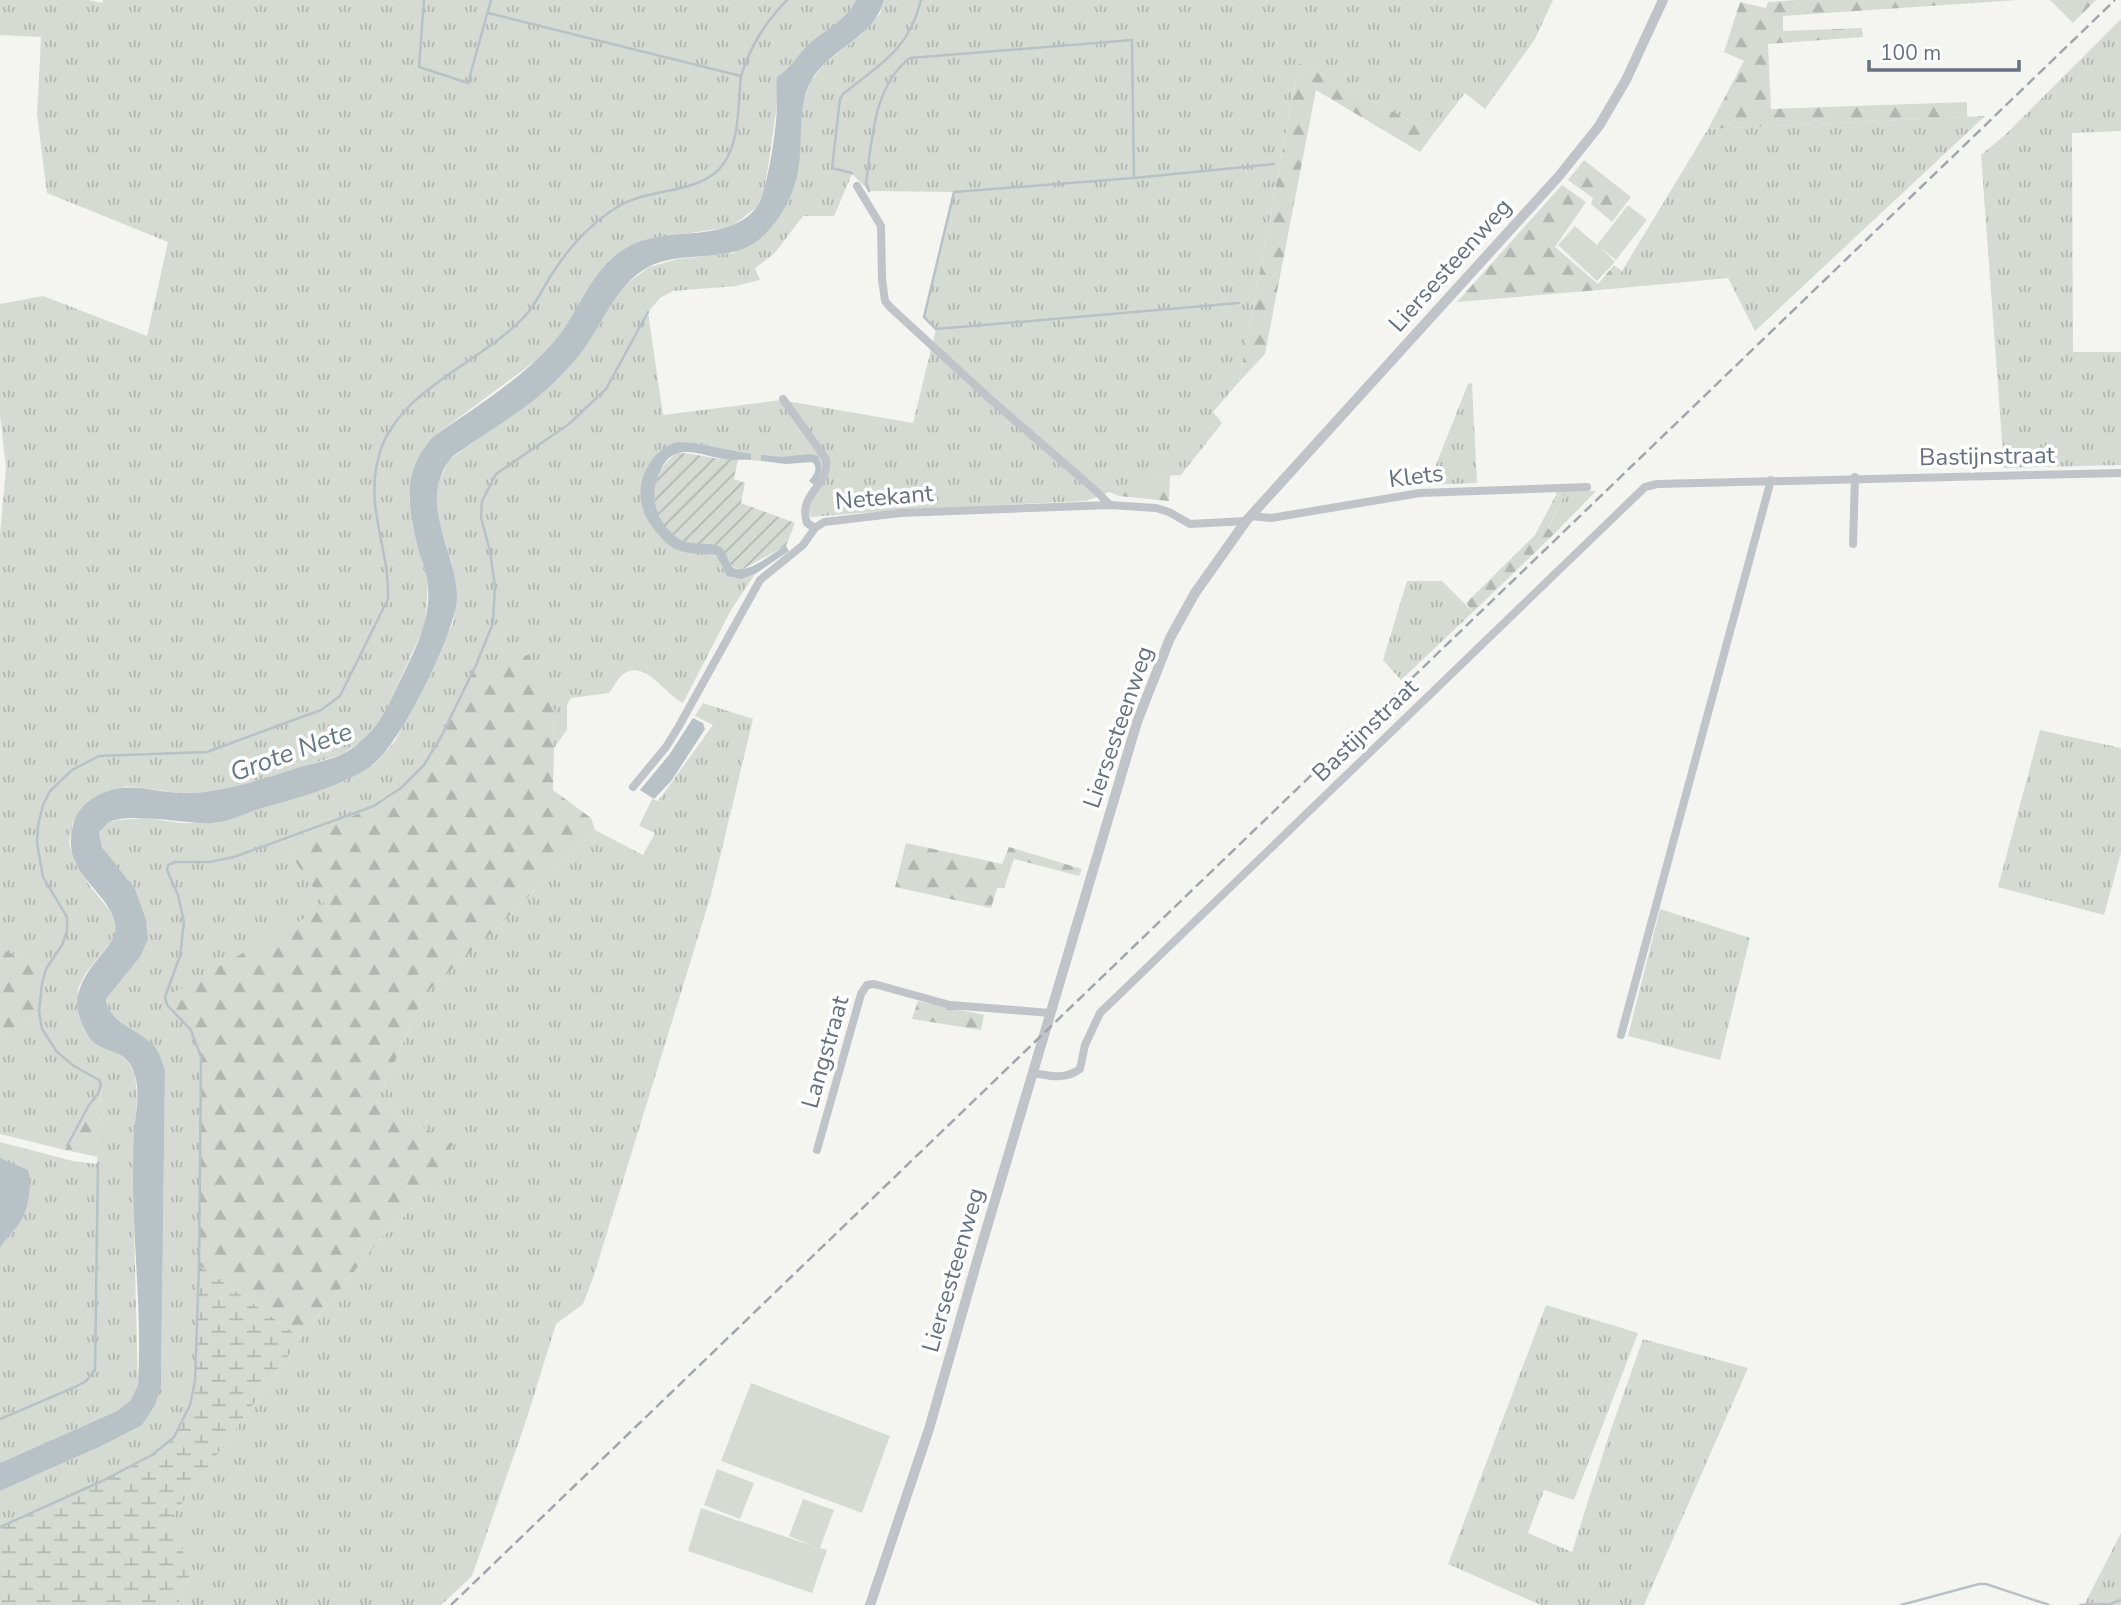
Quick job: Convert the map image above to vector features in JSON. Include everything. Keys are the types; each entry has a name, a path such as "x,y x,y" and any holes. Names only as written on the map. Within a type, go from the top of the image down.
{"street":[{"name":"Liersesteenweg","path":"870,1605 929,1429 1128,752 1158,665 1195,593 1249,519 1559,176 1599,126 1626,80 1663,0"},
{"path":"857,186 881,226 885,301 899,317 1110,505"},
{"path":"783,399 825,459 827,470 821,483 810,495 804,515 807,523 815,528"},
{"name":"Bastijnstraat","path":"1033,1073 1070,1076 1080,1069 1085,1045 1100,1013 1645,487 1657,484 1771,480 2121,473"},
{"path":"1853,544 1855,478"},
{"path":"1621,1035 1771,480"},
{"name":"Klets","path":"1249,519 1271,518 1420,493 1587,487"},
{"name":"Netekant","path":"633,787 666,747 679,726 760,580 803,545 815,528 824,522 901,513 1110,505 1156,508 1190,524 1249,519"},
{"name":"Langstraat","path":"817,1150 861,994 867,985 874,984 950,1005 1051,1013"}],"green space":[{"path":"0,0 89,0 102,3 103,0 856,0 841,20 814,40 777,77 777,105 769,161 764,190 757,207 731,227 649,239 628,247 610,260 554,343 534,362 434,436 409,495 412,523 428,583 425,625 383,717 363,740 343,754 234,788 180,793 126,786 73,822 69,843 75,863 110,911 117,927 114,938 85,974 78,989 78,1014 93,1042 114,1050 128,1062 135,1074 137,1097 133,1188 138,1385 132,1400 117,1411 0,1463 0,1142 73,1161 97,1164 101,1089 89,1105 65,1150 0,1134 0,1040 4,1034 39,1011 46,969 0,948 0,534 6,468 0,415 0,304 43,296 147,336 168,242 47,193 37,114 41,37 0,35"},
{"path":"884,0 1553,0 1535,39 1485,109 1465,93 1434,133 1299,63 1239,382 1213,412 1222,423 1181,475 1160,476 1152,492 1109,492 1086,501 811,517 808,510 820,459 761,456 761,461 751,460 751,454 695,443 659,451 648,466 641,487 643,510 664,541 670,547 718,556 723,570 730,577 741,578 755,574 731,610 683,703 647,674 630,671 622,675 609,693 571,698 567,705 567,730 554,748 555,711 441,737 425,765 395,793 360,813 282,842 327,906 167,1005 191,1030 201,1057 199,1265 195,1381 190,1405 174,1437 152,1455 0,1527 0,1491 99,1447 161,1387 165,1073 110,1013 106,999 140,957 112,862 102,846 99,832 108,823 145,818 181,823 216,823 342,782 375,764 395,741 453,623 457,597 452,563 437,515 436,486 450,459 540,395 626,284 649,267 678,259 734,253 800,128 803,103 811,81 824,64 862,34 880,14","holes":["852,174 869,191 954,192 924,317 936,329 913,423 781,400 663,415 648,312 660,298 673,291 736,286 760,280 755,268 774,254 803,216 834,216"]},
{"path":"2018,0 1783,16 1783,31 1862,28 1863,37 1768,44 1771,109 1967,102 1967,117 1708,129 1744,61 1724,52 1740,2 1766,8 1768,2"},
{"path":"2050,0 2096,0 2073,23"},
{"path":"2121,19 2121,131 2072,133 2073,352 2121,352 2121,465 2004,468 1981,155 2006,134"},
{"path":"1299,63 1434,133 1420,152 1316,90 1265,354 1239,382"},
{"path":"1985,116 1755,331 1728,278 1611,289 1708,129"},
{"path":"1584,160 1631,197 1612,222 1591,204 1593,198 1568,180"},
{"path":"1562,185 1586,202 1555,247 1598,284 1614,265 1622,271 1611,289 1457,302"},
{"path":"1628,205 1647,220 1616,260 1602,249 1615,262 1597,281 1558,245 1575,226 1597,245"},
{"path":"1472,383 1477,483 1428,485 1468,384"},
{"path":"678,453 738,459 734,479 745,483 741,503 795,523 786,546 741,570 731,566 718,546 697,545 673,535 663,525 654,500 659,473"},
{"path":"1170,475 1169,501 1119,496 1109,492 1151,492 1160,476"},
{"path":"1557,490 1596,491 1554,534 1548,529 1564,496 1556,495"},
{"path":"1556,495 1564,496 1548,528 1554,534 1473,612 1466,603 1535,535"},
{"path":"1407,581 1442,581 1473,612 1401,680 1383,660"},
{"path":"528,655 555,711 553,790 591,818 595,830 499,926 424,995 377,1102 453,1144 417,1204 380,1239 301,1338 199,1265 201,1057 191,1030 167,1005 165,997 326,906 282,842 362,812 392,795 409,781 436,746 476,665"},
{"path":"703,703 753,719 711,895 593,1278 583,1304 556,1324 527,1418 472,1576 441,1605 178,1605 191,1572 163,1524 178,1509 301,1338 380,1239 417,1204 452,1144 377,1102 424,995 499,926 595,830 643,855 655,833 639,826 652,799 658,801 713,725 695,716"},
{"path":"2040,730 2121,748 2121,853 2104,915 1998,887"},
{"path":"906,843 1002,864 1009,847 1082,869 1079,876 1014,859 1004,888 997,888 991,908 895,887"},
{"path":"1660,909 1750,938 1720,1060 1628,1036"},
{"path":"0,948 46,969 39,1011 0,1040"},
{"path":"918,1001 984,1015 981,1030 912,1019"},
{"path":"101,1085 98,1157 65,1150"},
{"path":"199,1265 301,1338 178,1509 164,1524 177,1536 191,1572 178,1605 0,1605 0,1527 139,1463 174,1437 190,1405 195,1381"},
{"path":"1546,1305 1638,1333 1574,1500 1544,1490 1528,1533 1572,1552 1643,1339 1748,1368 1644,1605 1541,1605 1448,1564"},
{"path":"751,1383 890,1436 862,1513 721,1461"},
{"path":"717,1469 754,1483 740,1519 704,1505"},
{"path":"803,1499 834,1510 820,1548 827,1550 812,1593 688,1551 701,1508 813,1546 789,1536"},
{"path":"2121,1533 2121,1605 2084,1605"}],"shaded area":[{"path":"856,0 884,0 871,24 829,60 811,81 803,103 800,160 794,188 777,220 765,234 738,250 662,261 636,275 618,295 580,354 555,381 531,403 449,461 440,478 437,495 441,529 456,581 454,615 426,684 388,749 377,761 353,777 224,821 202,823 129,818 108,823 99,832 102,847 135,889 146,920 148,939 140,957 106,999 108,1007 119,1020 154,1046 165,1072 161,1387 155,1405 142,1425 0,1491 0,1463 117,1411 131,1400 138,1385 133,1188 137,1089 135,1075 127,1060 92,1041 78,1012 82,983 111,941 115,923 103,900 79,870 74,859 72,830 78,814 97,796 119,788 184,793 229,788 257,781 343,754 370,732 385,711 411,658 427,611 427,581 410,508 411,478 423,450 434,436 496,393 539,357 561,332 603,268 626,248 659,237 713,231 744,219 756,208 771,158 777,114 777,77 808,45 847,14"},
{"path":"677,442 751,454 751,460 727,460 687,452 670,457 660,471 655,491 656,508 669,531 687,542 713,544 722,548 731,566 738,569 753,566 786,546 789,551 755,574 741,579 727,576 716,555 683,552 666,543 645,516 641,489 646,469 652,460 667,446"},
{"path":"809,454 818,456 821,464 814,485 809,481 815,469 812,462 786,464 761,461 761,455 782,457"},
{"path":"693,718 703,723 705,729 672,780 654,799 640,790 669,755"},
{"path":"0,1158 28,1170 30,1189 24,1215 0,1248"}],"waterway":[{"path":"424,0 419,67 468,83 491,0"},
{"path":"488,13 741,76 760,35 787,0"},
{"path":"852,173 832,168 840,99 901,44 916,17 921,0"},
{"path":"869,191 866,183 876,115 888,83 910,58 1132,40 1134,178"},
{"path":"67,1146 101,1085 99,1080 74,1066 57,1052 42,1029 39,1011 42,984 46,969 62,945 67,931 67,917 43,877 37,843 43,805 50,791 72,770 99,756 207,752 321,710 340,696 388,599 388,580 374,491 380,452 390,430 423,394 507,333 524,317 564,256 598,221 632,200 690,186 715,173 724,163 733,144 741,76"},
{"path":"1239,303 936,329 924,317 954,192 1274,164"},
{"path":"0,1527 152,1455 174,1437 190,1405 195,1381 199,1265 201,1057 191,1030 167,1005 165,997 180,956 184,922 178,895 167,870 168,865 175,862 209,862 234,857 374,806 401,788 424,765 441,737 476,665 493,623 495,586 490,551 481,518 482,501 496,474 569,424 606,389 648,312"},
{"path":"0,1419 75,1387 86,1381 95,1370 98,1163"},
{"path":"1901,1605 1979,1584 2049,1605"},
{"path":"2080,1605 2110,1604 2121,1600"}],"railway":[{"path":"451,1605 2115,0"}],"water label":[{"name":"Grote Nete","path":"291,752"}]}
